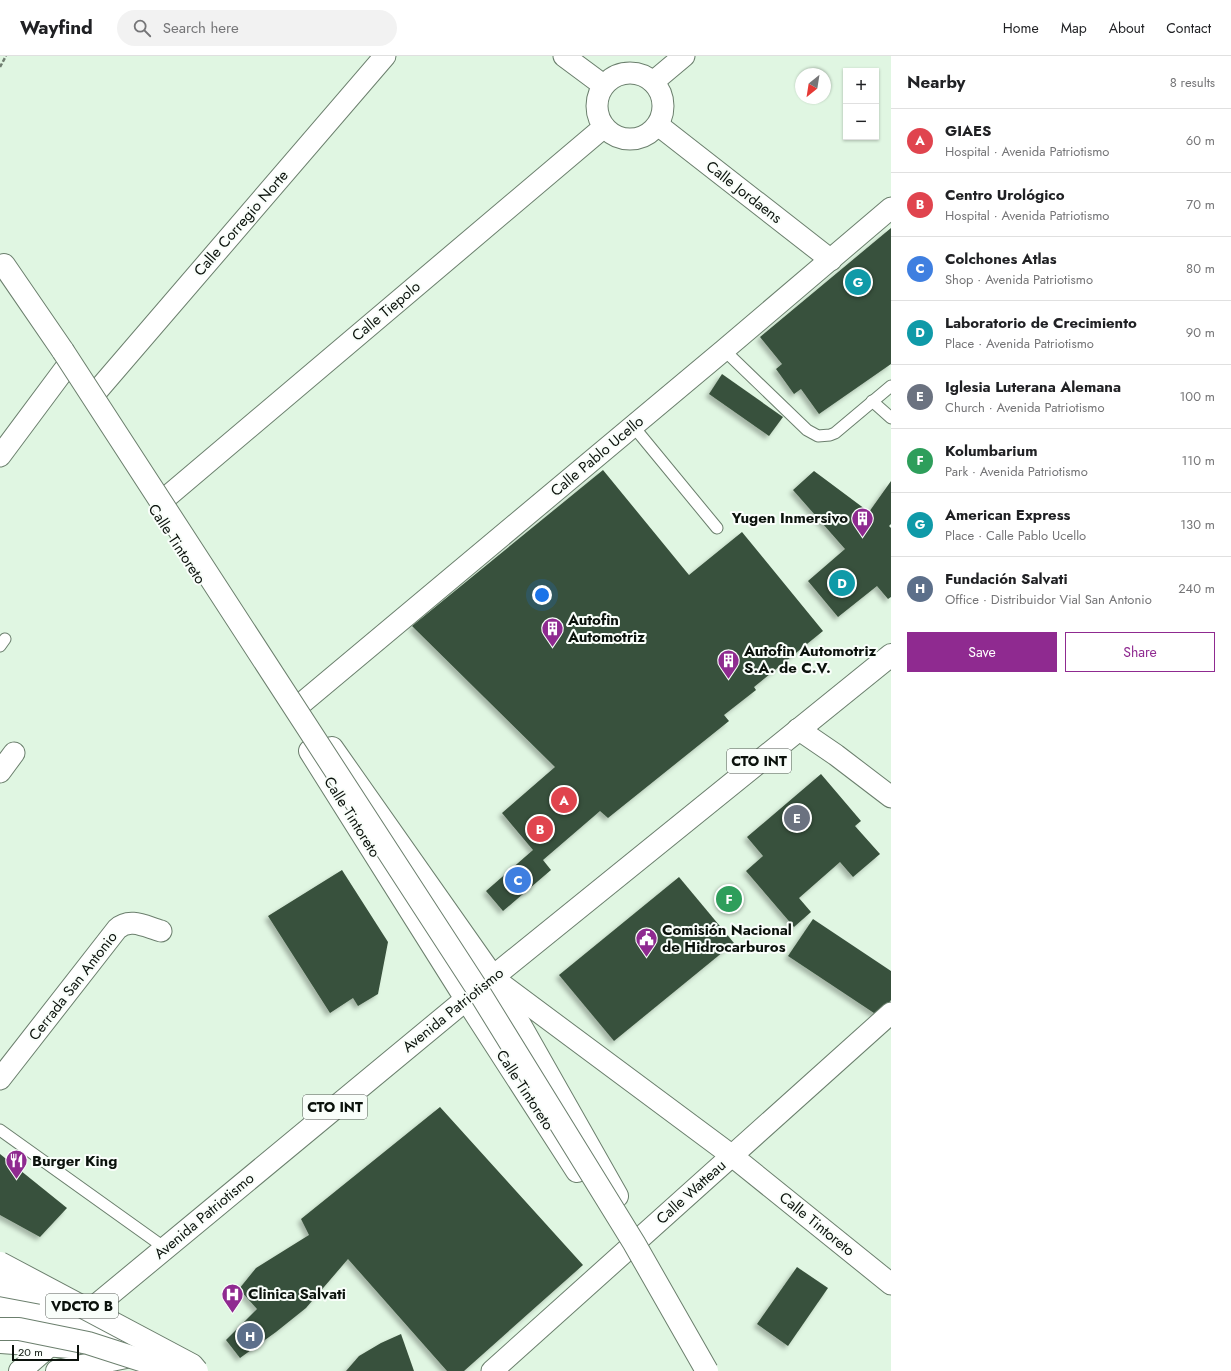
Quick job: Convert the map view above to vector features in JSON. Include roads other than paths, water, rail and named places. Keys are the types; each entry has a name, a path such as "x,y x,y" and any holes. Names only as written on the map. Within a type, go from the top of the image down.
{"main road":[{"name":"Calle Tintoreto","path":"2,262 56,326 302,704 493,977 634,1243 695,1371"},
{"path":"2,262 64,361 476,987 634,1243 707,1371"},
{"name":"Calle Tintoreto","path":"64,361 466,999 634,1243 716,1371"},
{"name":"Avenida Patriotismo","path":"20,1371 81,1318 466,999 891,655"},
{"path":"0,1256 23,1270 81,1318 171,1371"},
{"path":"0,1263 192,1365 197,1371"},
{"name":"VDCTO B","path":"2,1299 43,1293 102,1313 210,1371"},
{"name":"VDCTO B","path":"2,1299 81,1318"},
{"name":"VDCTO B","path":"0,1329 20,1329 88,1343 175,1371"},
{"path":"0,1342 50,1345 140,1354"},
{"path":"57,1371 140,1354"}],"street":[{"name":"Calle Corregio Norte","path":"98,390 385,56"},
{"path":"564,56 603,85"},
{"path":"653,82 684,56"},
{"path":"629,72 642,74 653,82 661,93 664,107 658,125 651,132 642,137 632,139 622,138 612,134 604,127 597,110 597,101 603,85 615,76 629,72"},
{"name":"Calle Jordaens","path":"658,125 831,260"},
{"name":"Calle Tiepolo","path":"168,496 604,127"},
{"name":"Calle Pablo Ucello","path":"302,704 891,208"},
{"path":"0,456 64,361"},
{"path":"798,729 836,755 891,797"},
{"path":"0,772 14,753"},
{"name":"Cerrada San Antonio","path":"0,1079 117,929 128,923 161,931"},
{"name":"Calle Tintoreto","path":"493,977 731,1155 891,1284"},
{"name":"Calle Watteau","path":"492,1371 731,1155 891,1014"}],"lane":[{"path":"724,350 807,430 818,436 824,437 835,432 891,386"},
{"path":"872,401 891,418"},
{"path":"633,426 717,528"},
{"path":"0,1130 165,1248"}],"place":[{"name":"American Express","path":"858,282"},
{"name":"Yugen Inmersivo","path":"863,538"},
{"name":"Laboratorio de Crecimiento","path":"842,583"},
{"name":"Autofin Automotriz","path":"553,648"},
{"name":"Autofin Automotriz S.A. de C.V.","path":"729,680"},
{"name":"GIAES","path":"564,800"},
{"name":"Iglesia Luterana Alemana","path":"797,818"},
{"name":"Centro Urológico","path":"540,829"},
{"name":"Colchones Atlas","path":"518,880"},
{"name":"Kolumbarium","path":"729,899"},
{"name":"Comisión Nacional de Hidrocarburos","path":"646,958"},
{"name":"Burger King","path":"17,1180"},
{"name":"Clinica Salvati","path":"233,1314"},
{"name":"Fundación Salvati","path":"250,1336"}]}
